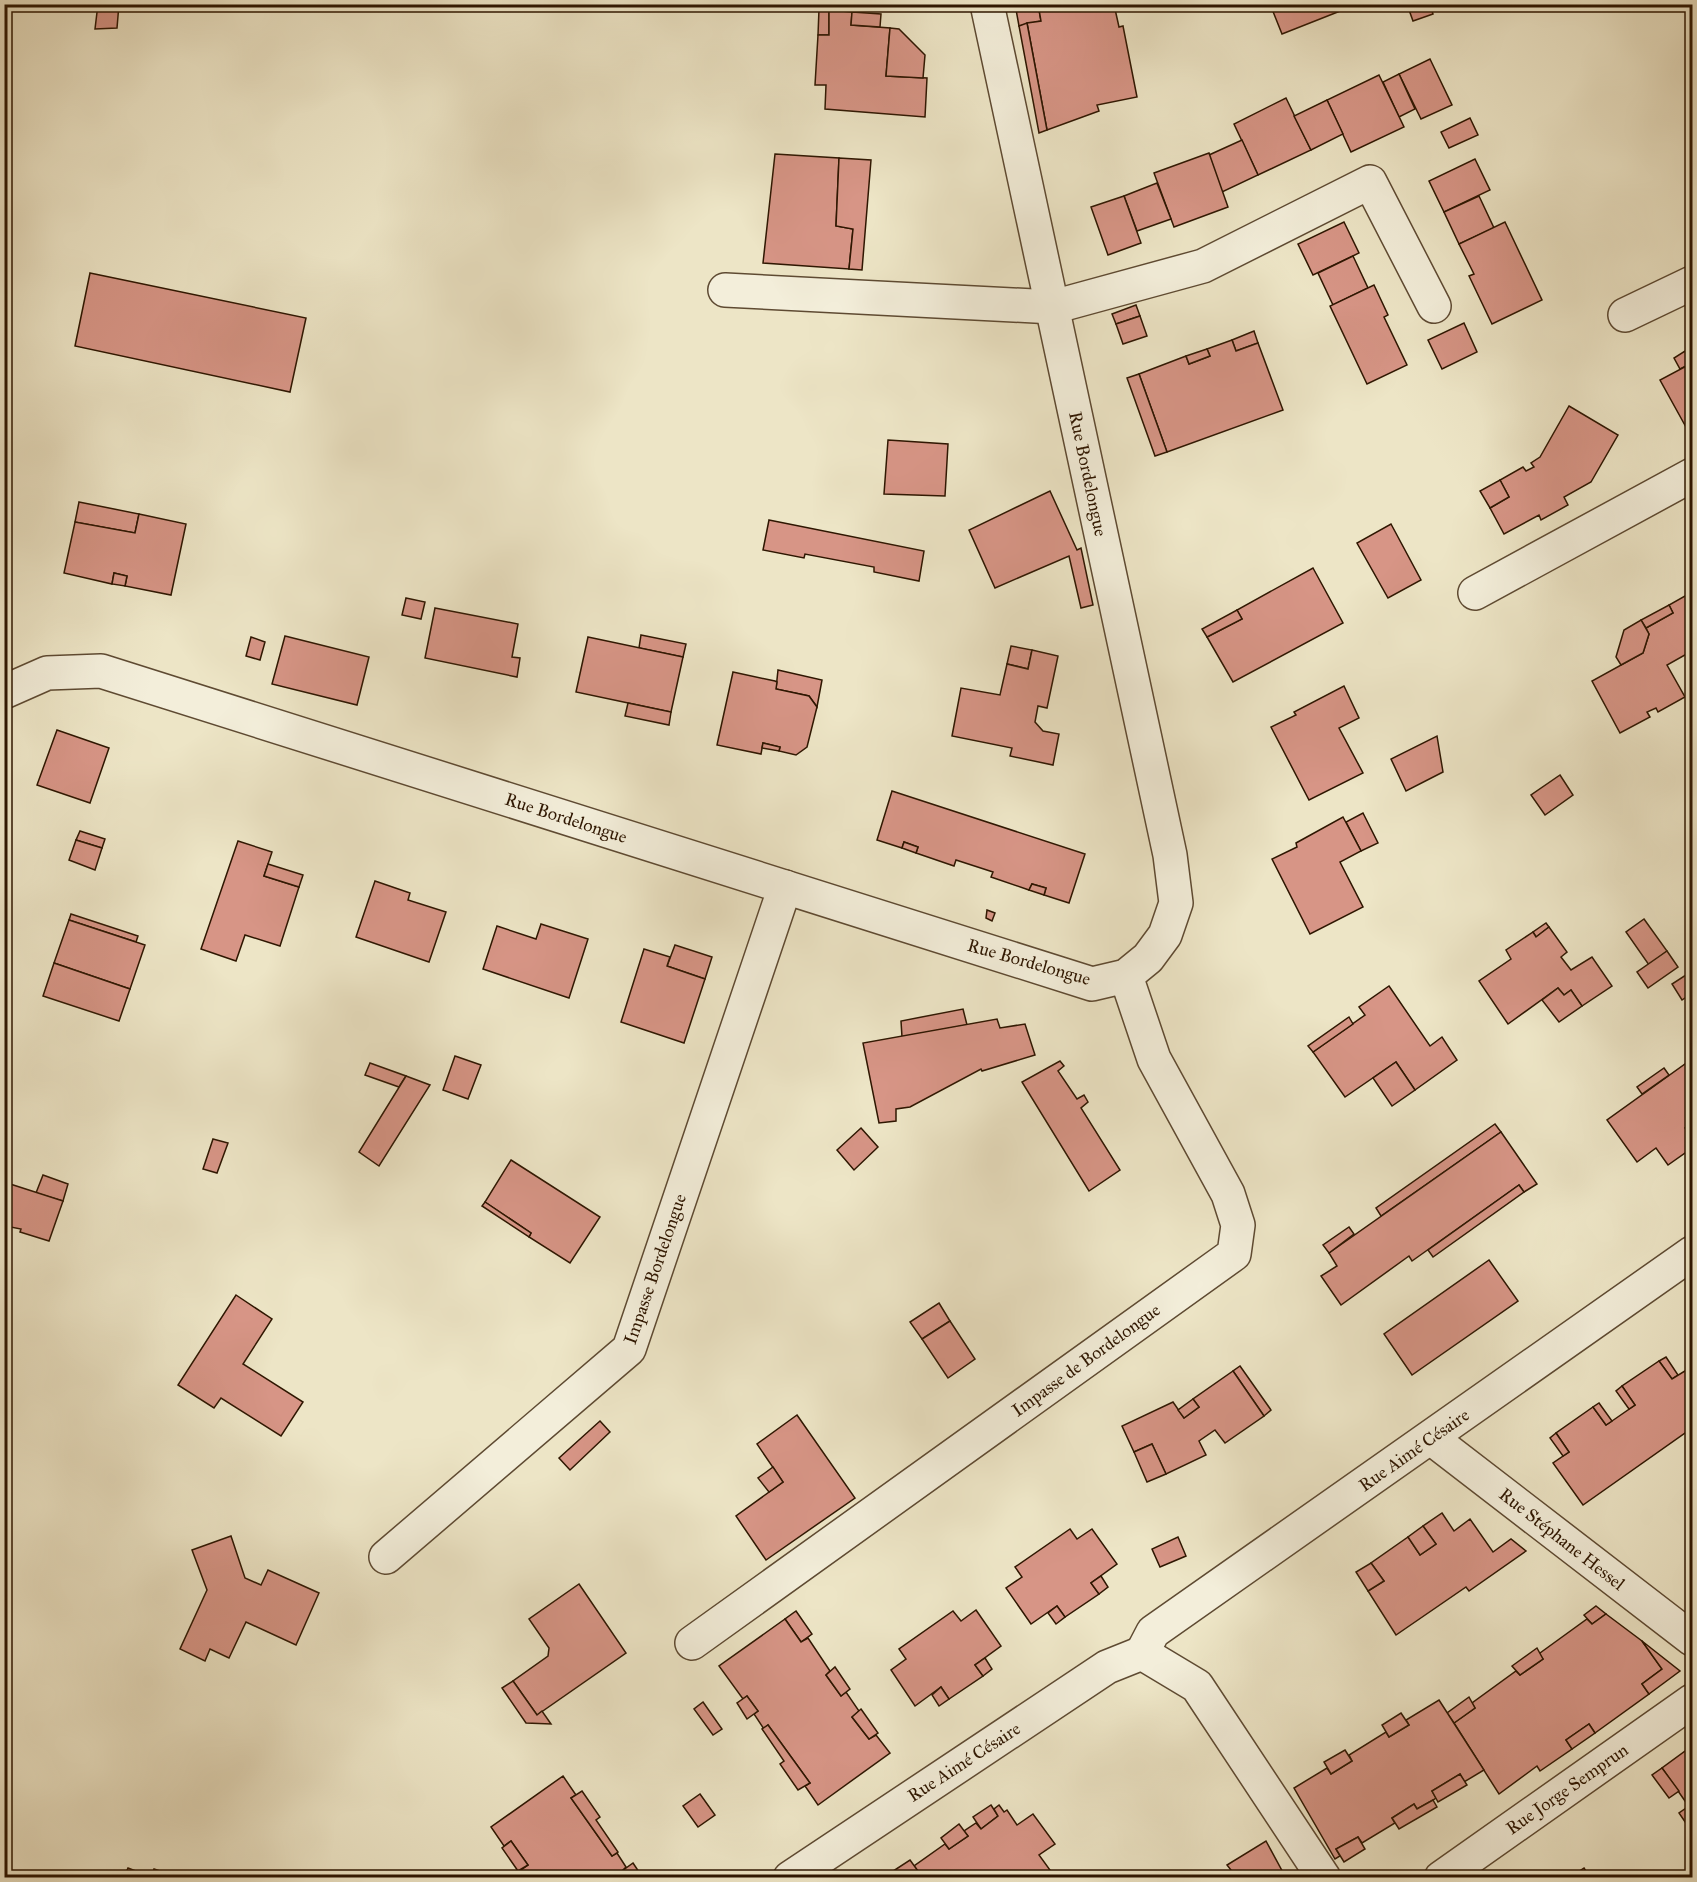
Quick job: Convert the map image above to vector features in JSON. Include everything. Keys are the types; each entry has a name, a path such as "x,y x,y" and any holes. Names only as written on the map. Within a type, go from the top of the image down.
{"street":[{"name":"Rue Bordelongue","path":"4,692 48,673 101,671 1092,984 1126,976 1148,958 1165,935 1176,903 1170,855 987,4"},
{"path":"725,290 1053,307 1203,266 1370,182 1434,306"},
{"path":"1625,315 1692,283"},
{"path":"1475,593 1692,475"},
{"name":"Impasse Bordelongue","path":"386,1557 629,1349 785,887"},
{"name":"Impasse de Bordelongue","path":"692,1643 1234,1254 1238,1225 1228,1194 1154,1059 1126,976"},
{"name":"Rue Aimé Césaire","path":"790,1878 1107,1667 1142,1653 1154,1632 1692,1253"},
{"name":"Rue Stéphane Hessel","path":"1431,1438 1692,1639"},
{"path":"1142,1653 1197,1686 1324,1878"},
{"name":"Rue Jorge Semprun","path":"1441,1878 1692,1701"}],"building":[{"path":"98,4 119,4 117,28 95,29"},
{"path":"1015,4 1038,4 1041,21 1019,26"},
{"path":"1038,4 1119,4 1120,8 1115,9 1119,27 1123,26 1137,97 1097,105 1099,111 1047,130 1027,23 1041,21"},
{"path":"1270,4 1358,4 1282,34"},
{"path":"1414,4 1430,4 1433,14 1413,21 1408,7"},
{"path":"819,9 829,10 829,35 818,35"},
{"path":"829,10 852,12 851,25 890,28 886,76 927,78 925,117 825,109 826,85 815,85 818,35 829,35"},
{"path":"852,12 881,14 880,27 851,25"},
{"path":"1027,23 1047,130 1039,133 1019,26"},
{"path":"890,28 899,29 925,55 923,78 886,76"},
{"path":"1430,59 1452,105 1421,119 1399,74"},
{"path":"1399,74 1415,109 1399,117 1383,82"},
{"path":"1379,75 1404,127 1351,152 1327,100"},
{"path":"1286,98 1311,150 1258,175 1234,124"},
{"path":"1327,100 1343,134 1311,150 1294,116"},
{"path":"1470,118 1478,135 1449,148 1441,132"},
{"path":"1242,140 1258,175 1222,192 1209,155"},
{"path":"1209,153 1228,207 1174,227 1154,173"},
{"path":"775,154 839,158 836,226 853,229 849,269 763,263"},
{"path":"839,158 871,160 862,270 849,269 853,229 836,226"},
{"path":"1475,159 1490,190 1444,212 1429,181"},
{"path":"1157,183 1171,219 1137,231 1124,196"},
{"path":"1124,196 1141,243 1108,255 1091,207"},
{"path":"1479,196 1494,228 1459,244 1444,212"},
{"path":"1344,222 1359,253 1313,275 1298,244"},
{"path":"1505,222 1542,300 1492,324 1469,276 1474,274 1459,244"},
{"path":"1353,256 1368,288 1333,305 1318,273"},
{"path":"90,273 306,318 290,392 75,346"},
{"path":"1374,285 1388,315 1384,317 1407,365 1367,384 1330,306"},
{"path":"1136,305 1140,316 1116,324 1112,314"},
{"path":"1140,316 1147,336 1123,344 1116,324"},
{"path":"1464,323 1477,352 1442,369 1428,340"},
{"path":"1254,331 1258,343 1236,351 1232,340"},
{"path":"1232,340 1236,351 1258,343 1283,410 1167,452 1139,374 1186,356 1189,364 1210,356 1207,349"},
{"path":"1207,349 1210,356 1189,364 1186,356"},
{"path":"1685,351 1692,363 1680,369 1674,358"},
{"path":"1692,363 1692,438 1660,380"},
{"path":"1139,374 1167,452 1155,456 1127,378"},
{"path":"1569,406 1618,435 1591,482 1564,497 1568,505 1541,520 1539,515 1504,534 1490,508 1509,497 1500,480 1523,467 1526,471 1534,467 1531,463 1540,457"},
{"path":"888,440 948,444 945,496 884,494"},
{"path":"1500,480 1509,497 1490,508 1480,491"},
{"path":"1050,491 1077,550 1081,548 1093,605 1081,608 1069,556 995,588 969,530"},
{"path":"79,502 139,514 135,533 75,522"},
{"path":"139,514 186,524 171,595 125,586 127,576 114,573 112,584 64,573 75,522 135,533"},
{"path":"769,520 924,551 919,581 874,572 874,567 805,554 804,558 763,550"},
{"path":"1391,524 1421,580 1388,598 1357,543"},
{"path":"1313,568 1343,623 1233,682 1207,637 1242,619 1237,610"},
{"path":"114,573 127,576 125,586 112,584"},
{"path":"1692,592 1692,651 1667,665 1685,697 1658,712 1656,708 1647,712 1650,717 1620,733 1592,681 1643,653 1649,634 1646,628 1673,613 1669,605"},
{"path":"406,598 425,602 421,619 402,615"},
{"path":"1669,605 1673,613 1646,628 1641,620"},
{"path":"435,608 518,624 512,657 520,658 517,677 425,658"},
{"path":"1237,610 1242,619 1207,637 1202,629"},
{"path":"1641,620 1649,634 1643,653 1621,665 1616,657 1624,630"},
{"path":"641,635 686,644 683,657 639,648"},
{"path":"285,636 369,657 357,705 272,684"},
{"path":"251,637 265,642 260,660 246,656"},
{"path":"588,637 683,657 671,712 576,692"},
{"path":"1011,646 1032,650 1028,669 1007,664"},
{"path":"1032,650 1058,656 1047,708 1038,706 1035,722 1043,731 1059,734 1053,765 1010,756 1012,748 952,736 961,688 1000,695 1007,664 1028,669"},
{"path":"778,670 822,680 817,707 809,696 776,689"},
{"path":"733,672 775,681 777,682 776,689 809,696 817,707 807,747 796,755 779,751 780,747 763,743 761,754 717,745"},
{"path":"1344,686 1359,718 1339,728 1363,773 1309,800 1271,727 1296,715 1294,712"},
{"path":"628,703 671,712 669,725 625,716"},
{"path":"57,730 109,748 90,803 37,785"},
{"path":"1437,736 1443,772 1406,791 1391,759"},
{"path":"763,743 780,747 779,751 762,748"},
{"path":"1560,775 1573,795 1545,815 1531,795"},
{"path":"892,791 1085,854 1069,903 1044,895 1046,888 1032,884 1029,890 991,877 993,872 956,860 954,866 916,853 918,847 904,842 902,848 877,840"},
{"path":"1363,813 1378,843 1361,851 1346,822"},
{"path":"1343,817 1361,851 1340,862 1363,907 1310,934 1272,859 1297,847 1296,843"},
{"path":"80,831 105,839 102,848 76,840"},
{"path":"76,840 102,848 95,870 69,860"},
{"path":"238,841 272,852 264,876 299,887 280,946 245,935 236,961 201,949"},
{"path":"904,842 918,847 916,853 902,848"},
{"path":"268,864 303,875 299,887 264,876"},
{"path":"375,881 410,893 408,900 446,912 429,962 356,937"},
{"path":"1032,884 1046,888 1044,895 1029,890"},
{"path":"987,910 995,913 992,921 986,918"},
{"path":"71,914 138,936 136,942 69,920"},
{"path":"1644,919 1667,951 1649,965 1626,932"},
{"path":"69,920 145,945 130,989 54,963"},
{"path":"1546,923 1549,927 1536,937 1533,932"},
{"path":"541,924 588,939 569,998 483,969 497,926 536,939"},
{"path":"1549,927 1567,952 1561,957 1571,970 1592,957 1612,986 1582,1006 1571,990 1564,995 1558,988 1508,1024 1479,981 1511,959 1506,950 1533,932 1536,937"},
{"path":"675,945 712,957 705,979 667,966"},
{"path":"644,949 670,957 667,966 705,979 684,1043 621,1022"},
{"path":"1667,951 1678,967 1648,988 1637,972"},
{"path":"54,963 130,989 119,1021 43,996"},
{"path":"1689,973 1692,977 1692,993 1682,1000 1672,984"},
{"path":"1389,986 1430,1046 1442,1037 1457,1060 1415,1090 1396,1062 1345,1097 1313,1052 1365,1015 1359,1007"},
{"path":"1558,988 1564,995 1571,990 1582,1006 1559,1022 1542,1000"},
{"path":"963,1009 967,1025 902,1037 901,1021"},
{"path":"1349,1017 1353,1024 1313,1052 1308,1046"},
{"path":"997,1019 1000,1028 1025,1024 1035,1055 982,1071 981,1069 910,1107 896,1109 896,1121 879,1123 863,1043"},
{"path":"455,1056 481,1065 468,1099 443,1090"},
{"path":"1692,1059 1692,1122 1685,1128 1692,1139 1692,1148 1668,1165 1656,1148 1637,1162 1607,1120"},
{"path":"1060,1061 1064,1066 1058,1071 1077,1099 1084,1095 1088,1102 1081,1108 1120,1170 1089,1191 1022,1082"},
{"path":"1396,1062 1415,1090 1392,1106 1373,1078"},
{"path":"370,1063 406,1076 399,1087 365,1075"},
{"path":"1664,1068 1669,1075 1642,1094 1637,1087"},
{"path":"406,1076 430,1085 379,1166 359,1152"},
{"path":"1495,1124 1501,1132 1381,1216 1376,1208"},
{"path":"861,1128 878,1147 854,1170 837,1150"},
{"path":"1501,1132 1537,1184 1524,1192 1519,1185 1412,1261 1409,1256 1341,1305 1321,1276 1337,1266 1329,1253"},
{"path":"213,1139 228,1143 217,1173 203,1169"},
{"path":"511,1160 600,1217 570,1263 529,1237 531,1233 485,1202"},
{"path":"43,1175 68,1184 63,1201 36,1193"},
{"path":"4,1182 63,1201 49,1241 11,1227 8,1235 4,1233"},
{"path":"1519,1185 1524,1192 1433,1257 1428,1250"},
{"path":"485,1202 531,1233 529,1237 482,1206"},
{"path":"1349,1227 1354,1234 1329,1253 1323,1245"},
{"path":"1489,1260 1518,1301 1412,1375 1384,1334"},
{"path":"236,1295 272,1319 243,1364 303,1402 281,1436 221,1398 214,1408 178,1385"},
{"path":"939,1303 950,1321 922,1339 910,1322"},
{"path":"950,1321 975,1359 948,1378 922,1339"},
{"path":"1666,1357 1678,1375 1672,1379 1659,1361"},
{"path":"1659,1361 1672,1379 1688,1369 1692,1375 1692,1428 1583,1505 1553,1463 1569,1452 1556,1433 1593,1407 1606,1425 1635,1405 1622,1386"},
{"path":"1240,1366 1271,1410 1264,1416 1233,1371"},
{"path":"1233,1371 1264,1416 1225,1443 1215,1430 1199,1441 1206,1455 1166,1474 1152,1444 1134,1452 1122,1426 1173,1402 1184,1418 1199,1407 1193,1399"},
{"path":"1622,1386 1635,1405 1629,1409 1616,1391"},
{"path":"1193,1399 1199,1407 1184,1418 1178,1410"},
{"path":"1599,1403 1612,1421 1606,1425 1593,1407"},
{"path":"797,1415 855,1498 766,1560 736,1516 783,1482 757,1444"},
{"path":"600,1421 610,1432 570,1470 559,1458"},
{"path":"1556,1433 1569,1452 1563,1456 1550,1438"},
{"path":"1152,1444 1166,1474 1147,1482 1134,1452"},
{"path":"773,1467 783,1482 769,1492 758,1478"},
{"path":"1442,1513 1454,1531 1470,1519 1493,1552 1511,1539 1526,1551 1469,1591 1466,1587 1396,1635 1368,1591 1384,1581 1371,1563 1408,1537 1420,1555 1436,1544 1423,1526"},
{"path":"1423,1526 1436,1544 1420,1555 1408,1537"},
{"path":"1070,1529 1077,1539 1092,1529 1117,1564 1091,1583 1099,1594 1065,1617 1057,1606 1031,1624 1006,1588 1022,1577 1015,1567"},
{"path":"231,1536 245,1578 261,1585 268,1570 319,1593 296,1645 246,1622 229,1658 210,1649 205,1661 180,1649 207,1590 192,1550"},
{"path":"1178,1537 1186,1556 1160,1567 1152,1549"},
{"path":"1371,1563 1384,1581 1368,1591 1356,1572"},
{"path":"1101,1576 1108,1587 1099,1594 1091,1583"},
{"path":"579,1584 626,1653 537,1715 513,1681 548,1656 549,1648 529,1619"},
{"path":"1057,1606 1065,1617 1056,1624 1048,1613"},
{"path":"1596,1606 1606,1614 1592,1624 1584,1615"},
{"path":"976,1610 1001,1646 975,1665 983,1676 949,1699 941,1687 915,1706 891,1670 906,1659 899,1649 953,1611 961,1621"},
{"path":"796,1611 812,1634 801,1642 785,1619"},
{"path":"1606,1614 1642,1641 1662,1669 1642,1684 1649,1694 1595,1733 1589,1724 1566,1740 1572,1749 1540,1771 1537,1766 1499,1794 1454,1723 1475,1708 1472,1703 1516,1671 1520,1675 1543,1659 1540,1653 1587,1619 1592,1624"},
{"path":"785,1619 801,1642 808,1638 830,1671 826,1675 841,1696 846,1692 859,1711 852,1717 869,1739 876,1735 890,1753 818,1805 805,1786 810,1783 768,1725 764,1729 754,1714 758,1711 747,1696 743,1699 719,1666"},
{"path":"1642,1641 1680,1671 1649,1694 1642,1684 1662,1669"},
{"path":"1537,1648 1543,1659 1520,1675 1512,1666"},
{"path":"985,1658 992,1669 983,1676 975,1665"},
{"path":"835,1667 850,1689 841,1696 826,1675"},
{"path":"513,1681 537,1715 542,1711 551,1724 526,1723 502,1688"},
{"path":"941,1687 949,1699 939,1706 932,1695"},
{"path":"747,1696 758,1711 747,1719 737,1703"},
{"path":"1469,1697 1475,1708 1454,1723 1447,1713"},
{"path":"1439,1700 1484,1770 1464,1782 1460,1774 1432,1791 1436,1798 1417,1809 1414,1804 1392,1818 1395,1823 1362,1843 1358,1837 1336,1849 1340,1856 1335,1859 1294,1788 1327,1768 1331,1774 1352,1761 1349,1755 1386,1732 1389,1737 1409,1725 1406,1720"},
{"path":"703,1702 722,1729 713,1735 694,1709"},
{"path":"861,1709 878,1733 869,1739 852,1717"},
{"path":"1401,1713 1409,1725 1389,1737 1382,1725"},
{"path":"1589,1724 1595,1733 1572,1749 1566,1740"},
{"path":"768,1725 810,1783 798,1790 780,1764 784,1761 762,1729"},
{"path":"1692,1746 1692,1811 1662,1768"},
{"path":"1345,1750 1352,1761 1331,1774 1324,1762"},
{"path":"1662,1768 1679,1791 1669,1798 1652,1775"},
{"path":"1460,1774 1467,1785 1438,1802 1432,1791"},
{"path":"563,1776 576,1795 571,1798 612,1856 617,1853 626,1867 622,1871 627,1878 526,1878 521,1870 528,1865 511,1841 504,1846 491,1827"},
{"path":"582,1791 600,1817 596,1820 618,1852 612,1856 571,1798"},
{"path":"700,1794 715,1815 698,1827 683,1806"},
{"path":"1433,1800 1437,1807 1399,1829 1392,1818 1414,1804 1417,1809"},
{"path":"991,1805 998,1816 981,1829 973,1817"},
{"path":"999,1805 1004,1812 1007,1810 1017,1825 1033,1814 1055,1844 1039,1855 1050,1870 1039,1878 908,1878 918,1871 914,1866 945,1844 949,1849 968,1836 964,1831 976,1823 981,1829 998,1816 994,1809"},
{"path":"1689,1806 1692,1811 1692,1832 1679,1813"},
{"path":"959,1824 968,1836 949,1849 941,1838"},
{"path":"1358,1837 1365,1849 1344,1862 1336,1849"},
{"path":"511,1841 528,1865 518,1871 502,1848"},
{"path":"1266,1841 1286,1878 1218,1878 1231,1870 1227,1865"},
{"path":"910,1860 918,1871 908,1878 889,1878 887,1875"},
{"path":"633,1863 643,1878 627,1878 622,1871"},
{"path":"128,1868 151,1877 154,1869 172,1875 166,1878 131,1878 125,1875"},
{"path":"1584,1868 1590,1878 1569,1878"}]}
